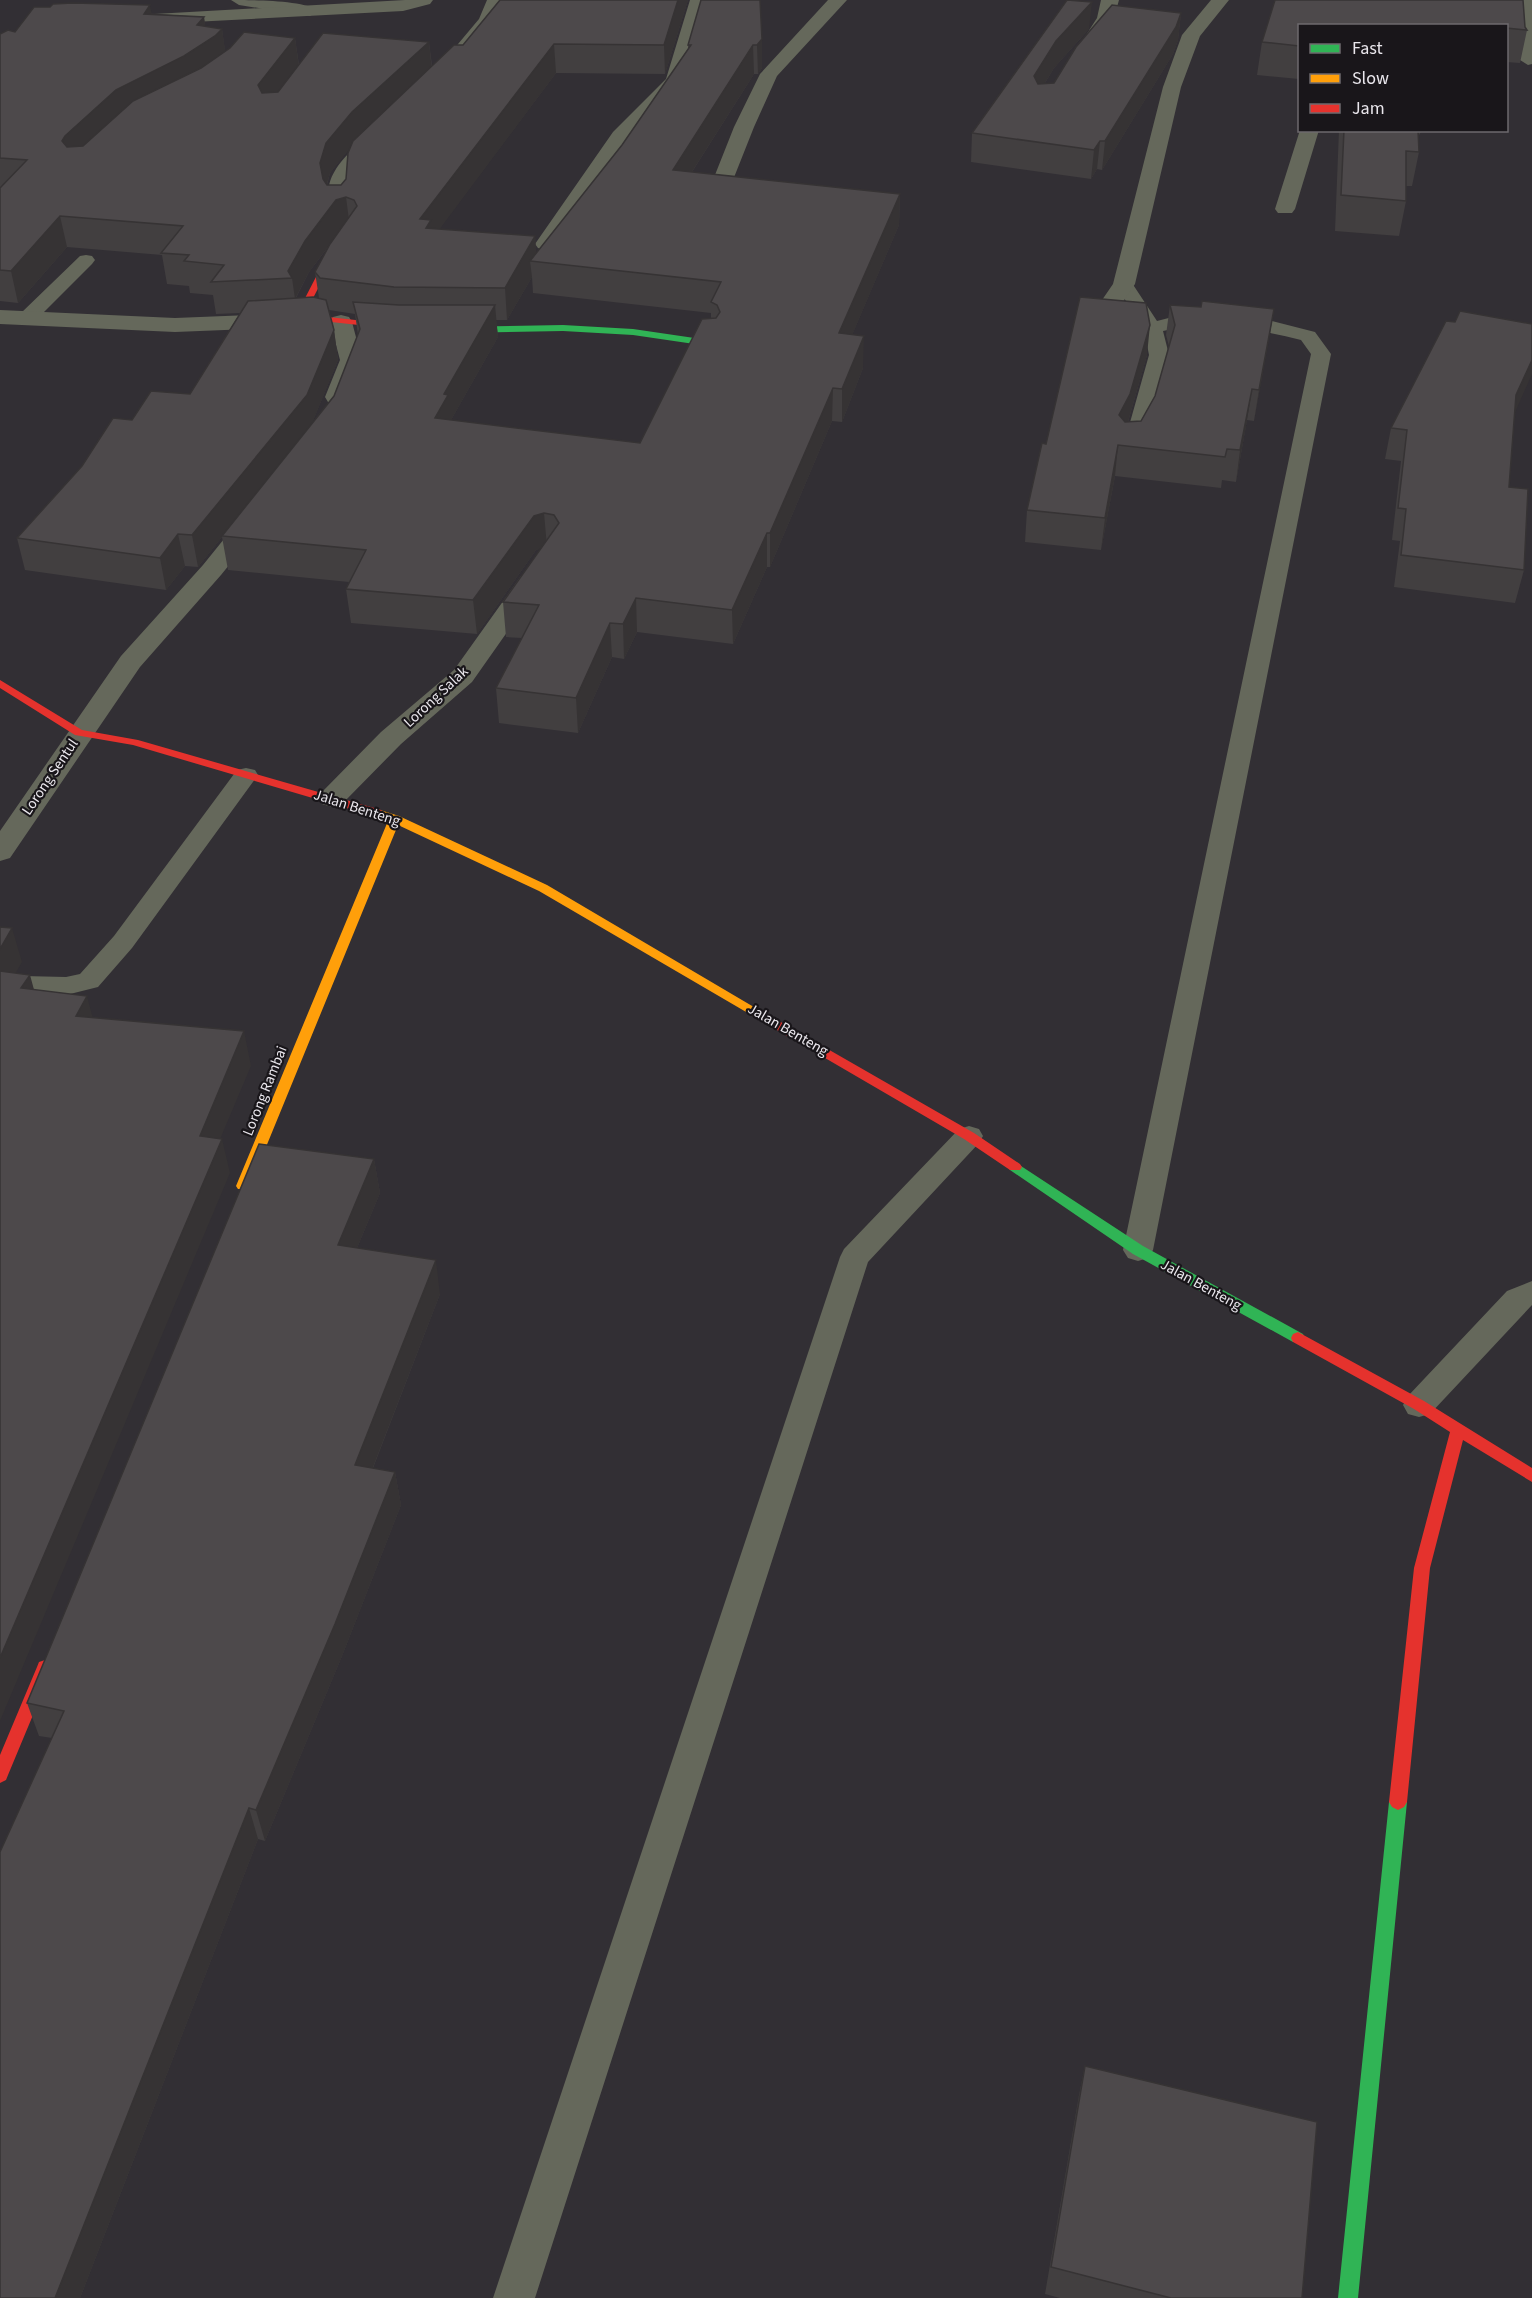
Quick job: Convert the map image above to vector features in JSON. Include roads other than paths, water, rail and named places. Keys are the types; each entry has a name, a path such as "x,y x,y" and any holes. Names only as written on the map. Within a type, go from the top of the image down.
{"street":[{"path":"135,21 258,22 310,11 403,6 424,0"},
{"path":"453,61 487,20 496,0"},
{"path":"545,244 620,136 675,81 699,0"},
{"path":"721,185 744,127 769,74 838,0"},
{"path":"1077,57 1098,35 1110,6 1110,0"},
{"path":"1100,319 1124,284 1172,87 1191,35 1220,0"},
{"path":"342,27 355,9"},
{"path":"338,208 337,184 348,165 389,126"},
{"path":"1285,209 1310,132"},
{"path":"316,318 306,304 322,273 349,236"},
{"path":"0,317 175,325 249,324 316,318 419,328"},
{"path":"328,419 351,360 341,322"},
{"path":"441,329 575,329 633,332 708,343"},
{"name":"Lorong Sentul","path":"0,852 130,662 212,570 268,499"},
{"name":"Lorong Salak","path":"332,798 391,738 463,676 548,556"},
{"name":"Jalan Benteng","path":"0,683 80,733 134,742 332,798 395,819 543,888 969,1136 1138,1250 1419,1406 1532,1476"},
{"name":"Lorong Rambai","path":"236,1204 395,819"},
{"path":"1348,2298 1422,1568 1458,1432"},
{"path":"0,1775 50,1654"}],"lane":[{"path":"239,0 310,11"},
{"path":"1524,0 1528,60"},
{"path":"28,317 86,260"},
{"path":"1124,284 1153,328 1159,355 1139,426 1128,447"},
{"path":"1138,1250 1321,354 1308,336 1264,325 1188,319 1153,328"},
{"path":"23,985 66,986 89,981 123,942 246,775"},
{"path":"514,2298 855,1257 969,1136"},
{"path":"1419,1406 1518,1299 1532,1292"}]}
